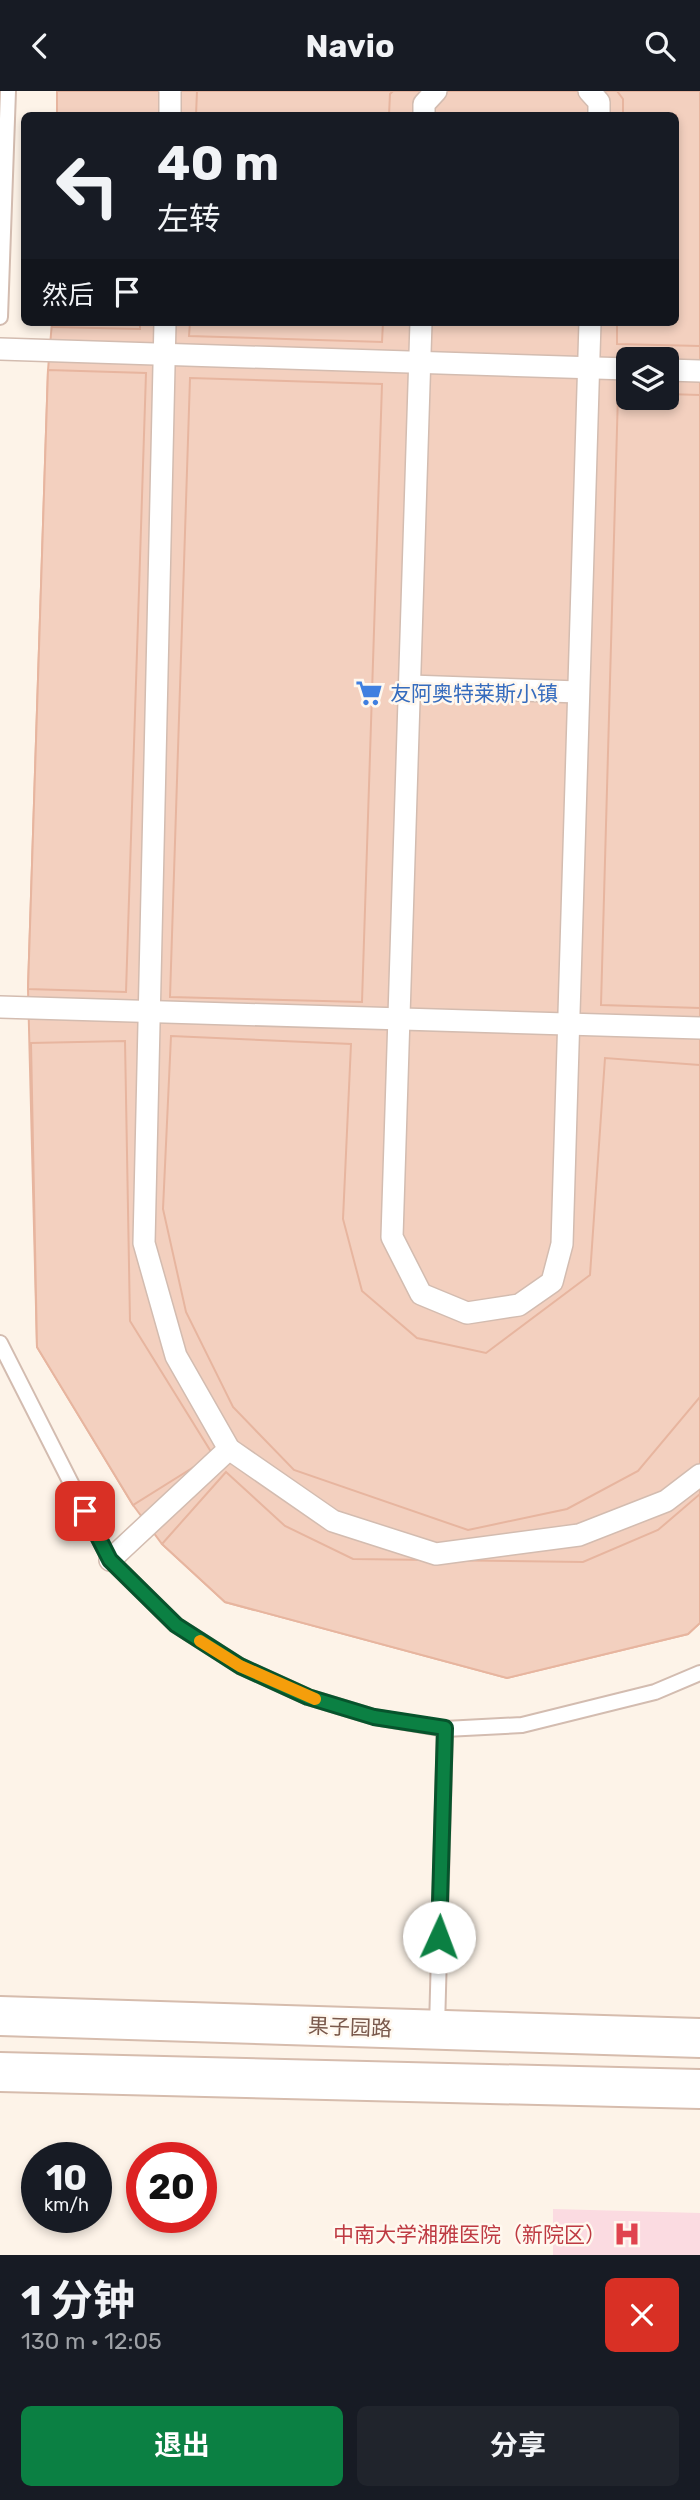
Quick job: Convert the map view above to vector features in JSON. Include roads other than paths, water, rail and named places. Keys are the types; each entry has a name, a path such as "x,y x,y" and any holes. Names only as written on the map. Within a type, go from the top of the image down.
{"main road":[{"name":"果子园路","path":"0,2016 700,2038"},
{"path":"0,2072 700,2089"}],"street":[{"path":"170,91 170,112"},
{"path":"424,112 424,104 436,91"},
{"path":"589,91 599,102 599,112"},
{"path":"165,326 144,1243 176,1356 229,1449 333,1521 436,1554 579,1535 666,1501 700,1475"},
{"path":"421,326 392,1237 421,1294 467,1313 519,1305 552,1282 562,1244 590,326"},
{"path":"0,349 616,368"},
{"path":"679,370 700,371"},
{"path":"410,686 578,692"},
{"path":"0,1007 700,1028"},
{"path":"110,1560 229,1449"}],"lane":[{"path":"0,317 8,91"},
{"path":"0,1343 110,1560 176,1625 240,1666 308,1697 374,1717 445,1728 522,1725 655,1692 700,1672"},
{"path":"437,2030 445,1728"}],"place":[{"name":"友阿奥特莱斯小镇","path":"369,693"},
{"name":"中南大学湘雅医院（新院区）","path":"627,2234"}]}
